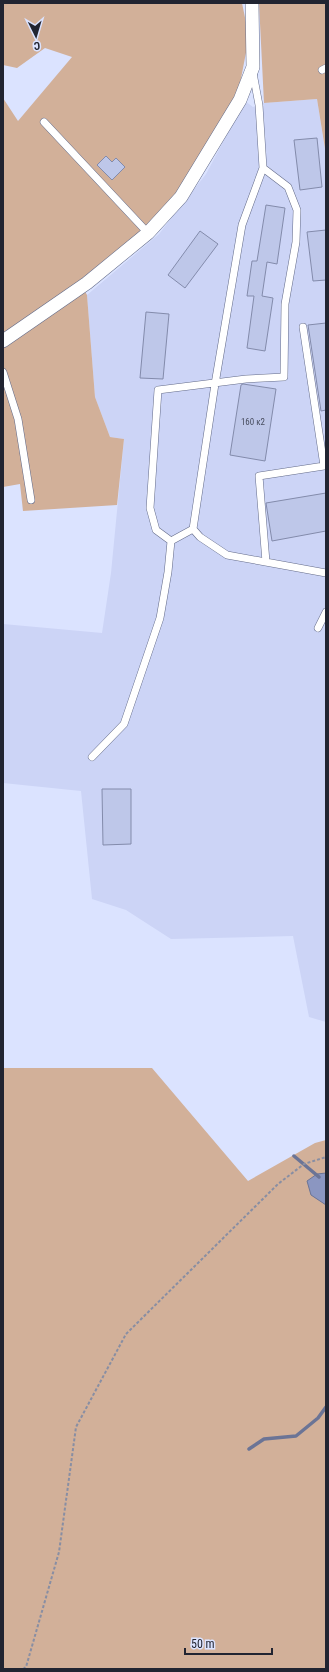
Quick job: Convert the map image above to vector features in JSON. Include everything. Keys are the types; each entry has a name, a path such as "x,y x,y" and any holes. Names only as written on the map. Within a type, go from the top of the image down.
{"street":[{"path":"3,341 87,283 148,233 181,197 240,100 253,68 249,4"}],"lane":[{"path":"253,68 254,87 258,105 263,168 242,225 214,384 193,529 200,537 227,555 326,573"},
{"path":"44,122 148,233"},
{"path":"171,541 156,530 150,508 158,390 246,379 284,377 285,304 296,242 297,210 288,187 263,168"},
{"path":"266,562 259,476 324,466 303,327"},
{"path":"3,372 18,419 31,500"},
{"path":"171,541 193,529"},
{"path":"92,757 124,724 160,618 168,572 171,541"},
{"path":"318,628 326,612"}],"path":[{"path":"23,1669 26,1667 59,1552 76,1427 126,1334 278,1184 304,1164 326,1157"}],"shaded area":[{"path":"3,3 242,3 249,37 238,94 178,194 143,233 79,281 87,295 95,397 110,437 124,439 117,505 23,511 20,484 3,487 3,98 18,121 72,57 45,48 17,68 3,65"},
{"path":"259,3 326,3 326,155 317,99 264,103"},
{"path":"317,99 326,156 326,1022 309,1017 293,936 171,939 126,910 92,899 81,791 3,783 3,624 102,633 111,573 124,439 110,437 95,397 87,295 159,234 206,174 245,101 253,107 264,103"},
{"path":"3,1068 152,1068 248,1181 315,1143 326,1140 326,1669 3,1669"},
{"path":"326,1173 326,1205 311,1195 307,1181 317,1174"}],"building":[{"path":"317,138 322,187 300,190 294,140"},
{"path":"106,156 112,162 116,158 125,167 112,180 97,165"},
{"path":"266,205 285,208 277,264 267,262 262,296 273,298 265,351 247,348 254,296 247,296 252,261 257,261"},
{"path":"326,230 326,280 313,281 307,232"},
{"path":"200,231 218,244 185,288 168,275"},
{"path":"146,312 169,314 163,379 140,378"},
{"path":"326,323 326,410 321,411 308,325"},
{"path":"243,384 276,389 265,461 230,455 241,385"},
{"path":"326,493 326,531 272,541 266,503"},
{"path":"102,789 131,789 131,844 103,845"}],"waterway":[{"path":"294,1156 319,1177"},
{"path":"249,1449 264,1439 296,1436 318,1418 326,1407"}]}
